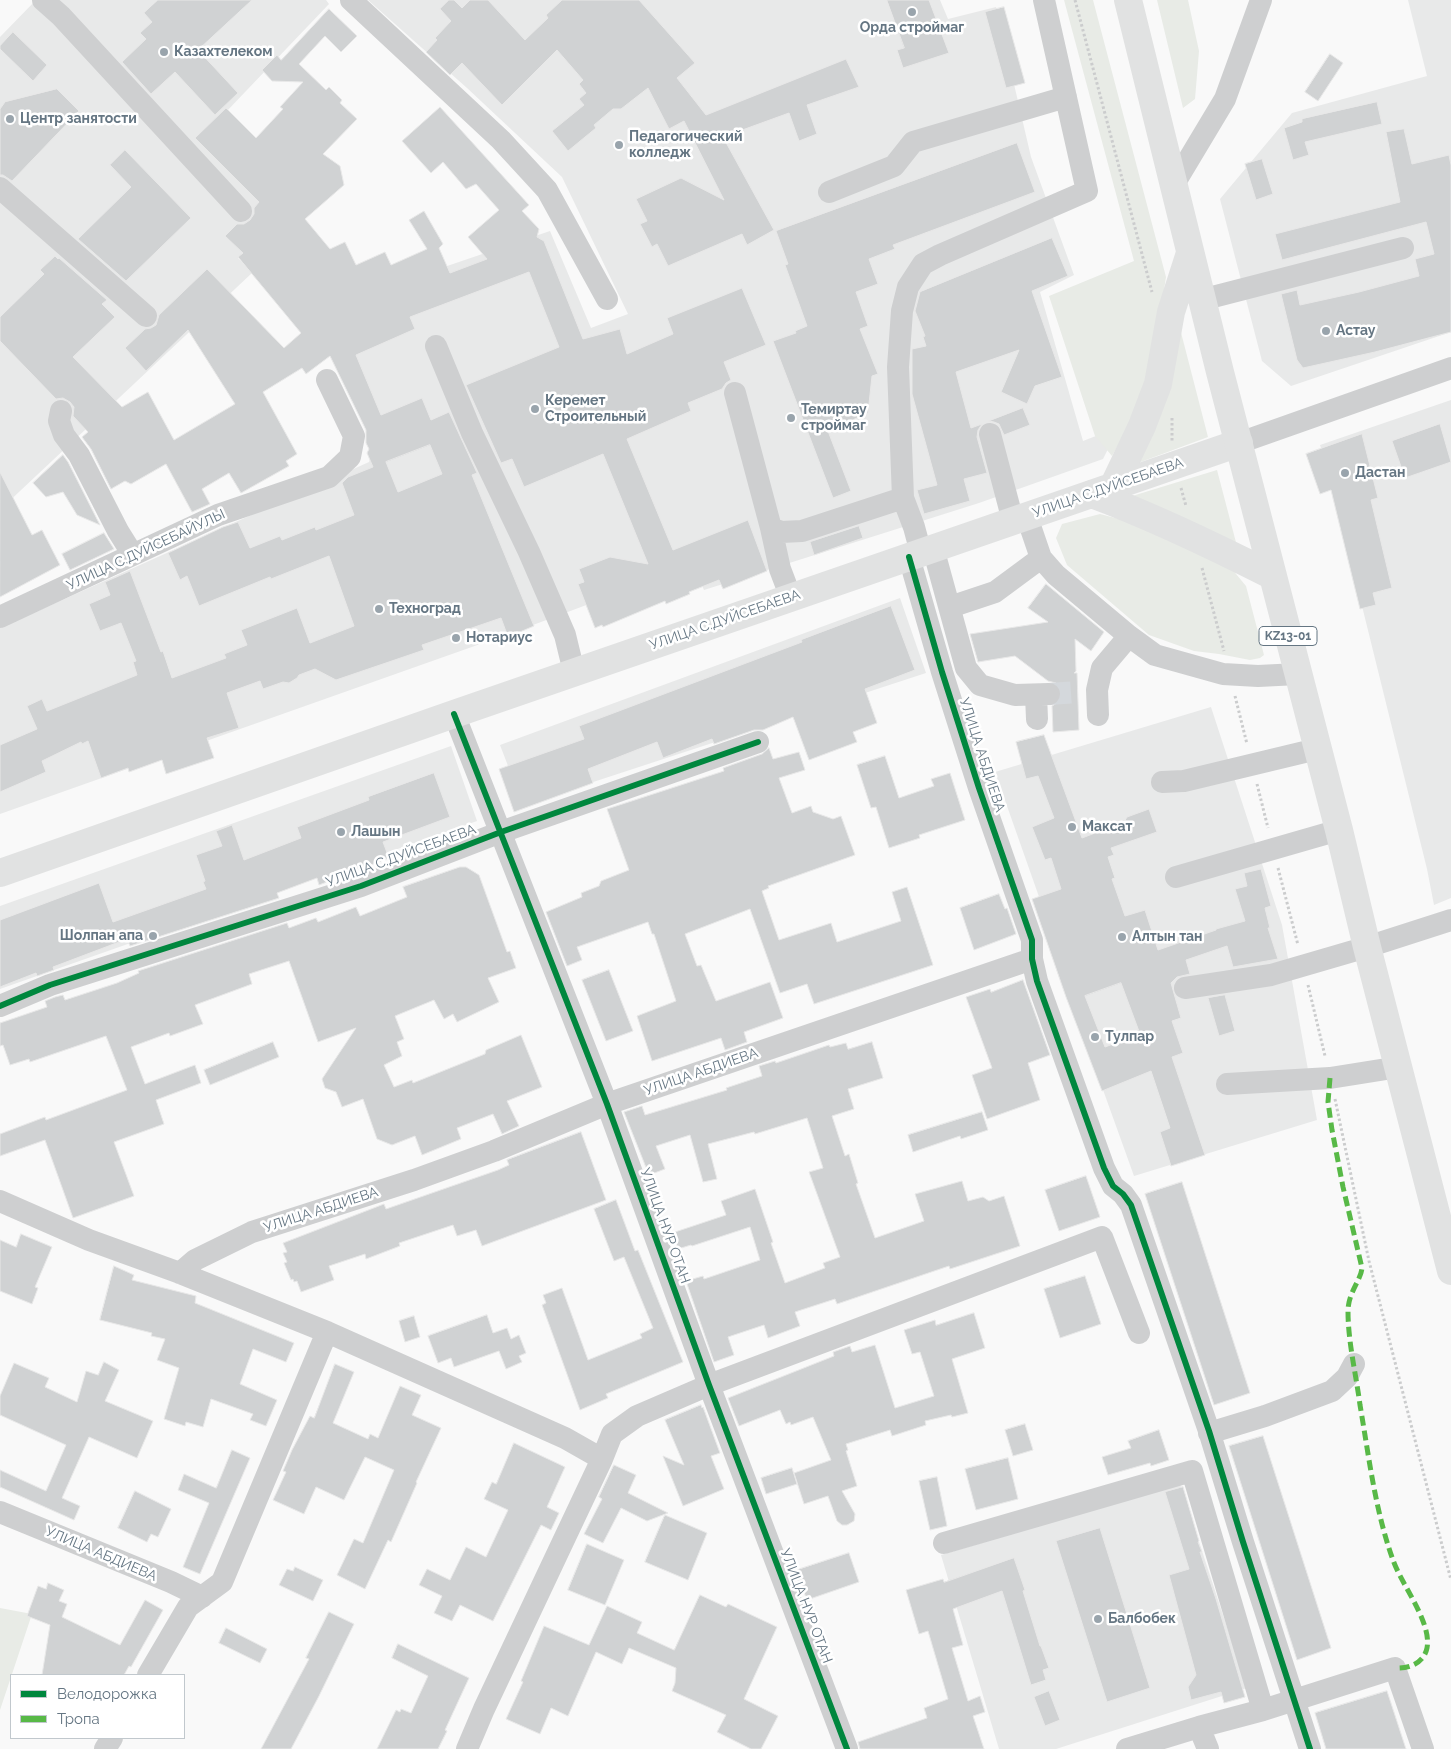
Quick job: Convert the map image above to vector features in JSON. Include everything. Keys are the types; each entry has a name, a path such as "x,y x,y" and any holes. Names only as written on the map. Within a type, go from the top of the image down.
{"main road":[{"name":"KZ13-01","path":"1128,0 1201,300 1451,1271"},
{"path":"1190,253 1171,312 1158,384 1142,426 1102,490 1132,509 1273,576"},
{"name":"УЛИЦА С.ДУЙСЕБАЕВА","path":"0,873 921,553 1016,512 1102,490 1239,443"}],"street":[{"path":"43,0 61,16 241,212"},
{"path":"350,0 501,140 547,190 607,299"},
{"path":"1037,719 1042,695 1015,695 980,685 966,668 950,607 921,553 914,526 902,498 898,367 902,312 908,287 923,264 1087,191 1044,0"},
{"path":"1174,184 1225,99 1260,0"},
{"path":"829,192 894,166 913,142 1066,97"},
{"path":"0,188 146,316"},
{"path":"1201,300 1404,248"},
{"path":"436,346 472,434 529,552 565,635 574,672"},
{"name":"УЛИЦА С.ДУЙСЕБАЕВА","path":"1239,443 1451,368"},
{"name":"УЛИЦА С.ДУЙСЕБАЙУЛЫ","path":"0,617 218,515 329,477 350,457 354,436 327,380"},
{"path":"735,393 771,528 780,570 791,598"},
{"path":"61,411 59,421 64,435 79,455 118,531 133,555"},
{"path":"990,434 1016,512 1041,558 1056,575 1129,636 1155,655 1223,674 1258,676 1298,674"},
{"path":"771,528 781,532 802,531 902,498"},
{"name":"УЛИЦА АБДИЕВА","path":"180,1273 195,1260 252,1232 414,1180 485,1155 607,1104 1032,959 1032,940 979,788 942,672 921,553"},
{"path":"950,607 995,592 1041,558"},
{"path":"1098,715 1088,691 1102,668 1129,636"},
{"name":"УЛИЦА НУР ОТАН","path":"454,714 502,832 607,1104 709,1385 847,1749"},
{"name":"УЛИЦА С.ДУЙСЕБАЕВА","path":"0,1006 50,985 361,886 502,832 758,742"},
{"path":"1162,782 1184,781 1318,749"},
{"path":"1176,877 1339,830"},
{"path":"1185,988 1271,975 1451,920"},
{"path":"1032,959 1037,981 1104,1168 1113,1186 1123,1194 1131,1205 1209,1433 1242,1542 1310,1749"},
{"path":"1226,1084 1330,1078 1399,1067"},
{"path":"0,1201 90,1240 180,1273 326,1332 565,1438 602,1459"},
{"path":"467,1749 612,1434 625,1423 709,1385 1102,1237 1139,1332"},
{"path":"149,1674 188,1606 222,1582 326,1332"},
{"path":"1209,1433 1264,1416 1332,1391 1347,1377 1354,1364"},
{"path":"944,1542 1192,1471 1263,1710"},
{"name":"УЛИЦА АБДИЕВА","path":"0,1512 202,1597"},
{"path":"1127,1749 1198,1727 1263,1710 1395,1668 1423,1749"},
{"path":"1198,1727 1208,1749"}],"path":[{"path":"1075,0 1154,298"},
{"path":"1172,414 1172,450"},
{"path":"1273,850 1330,1078 1369,1261 1451,1580"}],"shaded area":[{"path":"36,0 326,0 329,4 226,112 307,190 238,258 252,273 3,507 0,504 0,37"},
{"path":"368,0 940,0 948,19 996,7 1031,157 1074,275 1040,292 1083,441 1119,427 1103,459 979,503 704,590 693,565 517,631 0,814 0,628 369,462 376,445 332,331 406,280 550,231 591,328 628,314 562,177 467,88"},
{"path":"1064,0 1093,0 1166,277 1141,404 1112,456 1095,436 1049,296 1134,261"},
{"path":"1157,0 1188,0 1199,51 1195,99 1183,108"},
{"path":"1408,0 1451,0 1451,332 1291,386 1262,361 1220,199 1292,113 1427,76"},
{"path":"1176,313 1208,437 1130,466"},
{"path":"1451,400 1451,898 1434,905 1427,869 1361,602 1336,492 1320,445"},
{"path":"1217,470 1238,550 1129,497"},
{"path":"1100,514 1123,520 1227,563 1246,586 1264,655 1250,660 1194,651 1149,635 1067,565 1056,538 1062,524"},
{"path":"900,598 926,673 523,805 500,745"},
{"path":"1211,707 1282,925 1317,1120 1134,1176 1102,1087 1074,996 995,772"},
{"path":"451,746 477,821 0,989 0,906"},
{"name":"Балбобек","path":"1180,1484 1247,1688 1056,1749 999,1749 941,1555"},
{"path":"0,1608 32,1614 12,1674 10,1674 10,1680 0,1710"}],"building":[{"name":"Казахтелеком","path":"158,0 252,0 198,50 238,93 215,115 175,72 151,94 122,62 146,39 140,33 152,22 144,13"},
{"path":"449,0 454,0 462,8 470,0 488,0 525,40 548,18 546,15 562,0 639,0 695,63 677,78 706,115 846,59 859,87 807,105 817,134 799,141 789,113 723,137 774,230 747,245 742,234 668,266 657,244 652,247 640,224 647,221 636,199 681,178 724,200 684,121 669,129 648,88 621,109 613,109 594,125 596,128 568,151 552,131 584,105 579,99 586,93 579,84 583,80 557,50 502,105 462,63 450,75 426,52 437,40 435,38 451,21 440,9"},
{"path":"887,0 929,0 949,53 903,68 897,50 904,48"},
{"path":"1004,7 1025,83 1006,88 985,12"},
{"path":"329,9 357,36 341,52 325,36 299,64 326,90 329,87 342,100 340,103 357,119 323,154 340,166 344,185 305,219 330,249 345,242 356,265 385,252 391,265 427,249 409,220 424,211 443,244 439,248 450,273 487,259 468,237 499,210 476,184 466,189 443,162 431,173 402,141 440,107 529,205 522,211 539,229 537,237 544,241 583,339 620,329 627,354 673,334 667,318 742,288 766,345 724,362 731,380 722,389 688,403 691,411 627,439 673,550 748,520 767,571 723,589 719,580 666,604 665,601 603,627 602,625 595,628 578,584 584,582 579,569 610,557 648,564 603,454 524,487 512,459 501,463 466,385 559,347 529,272 410,317 415,329 356,355 381,415 422,398 431,420 449,412 477,473 472,475 534,626 508,637 501,618 422,645 424,650 336,680 315,669 299,675 289,683 283,682 263,689 260,681 227,693 239,728 207,738 214,758 166,774 162,760 129,772 128,768 101,778 88,741 82,744 81,742 42,761 46,772 0,792 0,745 37,729 27,706 42,699 47,711 137,675 133,662 136,661 121,623 100,631 89,604 110,595 105,582 130,571 172,678 226,658 224,654 247,645 241,630 297,608 310,643 354,626 329,556 271,579 270,577 199,606 187,576 180,580 168,553 223,527 238,522 250,548 280,536 282,540 315,527 316,530 354,515 342,483 348,477 373,467 367,453 369,449 366,443 366,430 330,356 306,374 302,368 263,392 297,454 286,461 289,466 241,493 229,473 202,489 210,504 192,512 166,464 131,484 125,481 111,489 91,449 82,437 88,432 73,416 74,407 63,398 56,399 0,341 0,317 44,274 40,270 55,256 107,300 102,304 115,317 73,357 122,407 148,392 174,440 235,404 188,330 146,371 125,348 145,329 156,325 159,315 207,269 284,348 301,333 238,257 243,253 225,236 237,224 244,224 250,220 254,214 254,208 259,202 195,138 226,108 256,138 283,109 280,107 303,82 272,81 262,70 277,55 281,60","holes":["430,445 442,474 398,492 386,462"]},
{"path":"13,32 47,65 33,81 0,49 0,46"},
{"path":"1330,54 1343,63 1318,101 1305,92"},
{"path":"57,89 79,111 12,181 0,175 0,109 5,102"},
{"path":"1377,102 1382,124 1305,142 1309,155 1293,160 1284,128 1302,122 1302,119"},
{"path":"1404,129 1412,164 1449,155 1451,165 1451,332 1303,368 1297,360 1281,294 1297,290 1300,305 1359,292 1419,276 1415,259 1434,254 1426,222 1282,260 1275,234 1400,202 1386,132"},
{"path":"1017,143 1035,192 893,245 895,249 869,259 878,284 856,292 868,326 860,329 878,374 872,376 868,413 828,431 851,491 833,498 773,341 796,333 795,331 807,326 785,265 788,264 776,231"},
{"path":"125,150 191,218 126,281 78,239 131,187 110,165"},
{"path":"1262,159 1273,194 1256,200 1245,164"},
{"path":"1052,238 1068,276 1032,291 1062,377 1035,386 1027,404 1001,392 1019,350 956,372 971,428 982,424 978,430 977,437 987,473 964,479 970,501 924,514 917,490 937,485 912,394 912,349 926,346 923,337 925,336 915,311 920,292"},
{"path":"1023,408 1030,425 1004,435 999,424 989,421"},
{"path":"1440,424 1451,462 1405,478 1392,441"},
{"path":"1362,434 1378,498 1371,500 1392,588 1373,593 1376,605 1360,609 1331,490 1320,494 1306,454"},
{"path":"63,455 100,525 77,515 63,492 46,497 33,483"},
{"path":"0,472 32,535 42,530 60,565 0,597"},
{"path":"859,526 863,538 814,555 810,542"},
{"path":"104,533 114,549 70,570 62,554"},
{"path":"1046,584 1104,632 1091,651 1075,639 1076,671 1074,673 1077,673 1079,730 1053,732 1052,706 1060,701 1062,694 1056,683 1048,681 1015,656 978,662 970,634 1048,622 1028,608"},
{"path":"891,606 915,670 865,689 877,723 853,732 857,742 809,760 793,717 763,730 754,730 714,744 712,739 663,758 657,742 588,769 593,783 514,812 499,769 584,739 579,726 802,642 801,640"},
{"path":"1044,735 1082,838 1124,822 1127,817 1149,809 1157,832 1111,848 1114,855 1108,857 1115,878 1112,879 1125,916 1145,910 1158,950 1216,929 1245,921 1235,889 1247,886 1244,873 1261,869 1271,906 1265,908 1270,928 1268,928 1278,959 1233,967 1227,946 1186,960 1190,974 1177,977 1171,983 1181,1018 1172,1021 1183,1053 1172,1057 1205,1155 1171,1166 1160,1132 1170,1128 1151,1071 1102,1091 1066,997 1032,899 1061,889 1051,858 1045,860 1032,827 1054,818 1038,776 1026,779 1016,742","holes":["1121,983 1140,1034 1105,1047 1085,996"]},
{"path":"769,748 773,759 799,752 805,770 779,778 792,813 811,806 813,812 833,819 841,816 855,855 768,886 769,888 762,891 779,940 831,923 837,942 901,921 892,892 907,887 933,965 814,1004 807,984 780,993 750,909 685,934 697,966 701,965 716,1001 770,982 783,1018 744,1032 747,1042 725,1050 721,1038 652,1061 637,1016 676,1001 654,934 652,934 648,922 577,947 582,960 567,966 546,912 582,897 581,893 599,886 601,881 629,870 607,809 724,771 723,768 762,754"},
{"path":"885,756 899,798 934,786 931,779 950,773 965,820 919,835 920,838 889,848 876,807 871,808 857,765"},
{"path":"434,773 450,817 383,842 389,858 319,885 317,878 277,893 279,898 130,946 127,939 53,967 54,970 37,976 36,973 0,987 0,920 99,883 113,922 206,889 196,855 222,846 216,831 232,825 244,860 301,838 297,827 369,800 368,797"},
{"path":"460,867 466,867 479,875 507,952 510,951 516,968 488,978 499,1002 457,1022 453,1014 444,1019 434,1000 395,1016 404,1039 397,1042 402,1056 384,1065 394,1087 412,1080 413,1083 485,1054 486,1050 521,1035 542,1087 507,1101 519,1126 502,1134 493,1114 457,1128 461,1139 422,1155 415,1136 392,1145 377,1139 363,1099 342,1107 336,1092 325,1088 322,1079 356,1028 318,1042 289,961 249,974 252,984 195,1005 203,1024 170,1036 169,1033 131,1047 145,1084 195,1065 201,1083 156,1100 164,1124 114,1142 134,1196 73,1218 45,1140 0,1156 0,1134 45,1117 46,1120 127,1090 106,1036 30,1062 29,1059 10,1065 3,1045 0,1046 0,1023 47,1007 45,1001 55,997 63,995 65,1000 117,983 139,973 138,971 287,923 289,928 316,918 318,922 356,907 360,916 407,897 403,887"},
{"path":"999,894 1005,909 1007,908 1016,934 974,950 960,908"},
{"path":"609,970 633,1031 606,1041 582,980"},
{"path":"1023,980 1050,1055 1028,1063 1040,1100 987,1119 972,1075 992,1068 966,997 990,989 991,992"},
{"path":"1225,995 1235,1031 1219,1036 1208,998"},
{"path":"273,1042 279,1057 210,1085 204,1070"},
{"path":"872,1042 883,1078 848,1089 854,1109 832,1116 845,1156 849,1154 858,1183 856,1184 875,1238 924,1221 915,1194 962,1181 968,1201 983,1197 989,1201 1004,1196 1020,1246 950,1269 949,1266 837,1304 835,1299 795,1312 800,1326 768,1338 764,1325 728,1337 734,1355 714,1362 686,1281 703,1276 704,1279 760,1260 750,1227 678,1249 672,1233 726,1215 721,1201 755,1189 785,1283 825,1268 823,1263 840,1257 809,1172 823,1168 807,1118 755,1134 754,1132 708,1144 717,1179 703,1182 690,1135 656,1146 665,1169 649,1175 624,1112 642,1106 645,1115 727,1090 726,1088 762,1076 759,1066 775,1061 776,1063 829,1045 830,1047 846,1043 848,1049"},
{"path":"982,1112 988,1130 961,1139 960,1136 913,1152 908,1135"},
{"path":"581,1132 606,1200 482,1246 476,1230 457,1236 453,1225 399,1243 400,1246 366,1259 365,1254 329,1266 334,1280 301,1292 297,1281 291,1280 284,1263 287,1262 283,1253 287,1252 283,1243 384,1204 386,1209 498,1170 509,1165 507,1160"},
{"path":"1086,1176 1100,1217 1059,1231 1045,1190"},
{"path":"1182,1182 1250,1393 1214,1405 1145,1194"},
{"path":"616,1200 635,1251 638,1250 683,1362 606,1394 608,1398 580,1410 542,1305 546,1303 543,1295 562,1288 588,1360 642,1338 640,1334 653,1328 624,1257 614,1261 594,1209"},
{"path":"21,1234 52,1247 35,1287 38,1288 32,1304 0,1291 0,1240 16,1247"},
{"path":"114,1266 134,1275 132,1280 196,1296 195,1303 294,1343 286,1362 253,1349 240,1384 277,1400 266,1426 250,1420 253,1414 211,1399 203,1427 186,1422 185,1426 164,1419 179,1368 157,1360 165,1339 151,1336 152,1333 100,1320"},
{"path":"1085,1276 1101,1324 1060,1338 1044,1289"},
{"path":"974,1313 985,1348 952,1359 968,1413 925,1421 926,1425 892,1436 890,1430 846,1444 848,1450 846,1451 857,1486 842,1491 855,1514 854,1521 847,1525 842,1525 837,1521 828,1496 804,1504 794,1473 831,1460 813,1417 791,1425 790,1422 786,1424 780,1410 739,1426 728,1398 834,1356 833,1352 850,1346 852,1352 875,1345 895,1408 934,1396 920,1352 912,1354 904,1330 935,1320 936,1325"},
{"path":"487,1315 493,1333 507,1328 511,1339 519,1335 526,1353 519,1356 522,1362 506,1369 499,1351 454,1367 451,1358 438,1363 428,1336"},
{"path":"414,1316 420,1337 405,1342 399,1321"},
{"path":"104,1362 119,1370 105,1401 153,1421 137,1458 89,1437 62,1498 80,1506 74,1520 0,1487 0,1470 46,1491 66,1445 0,1415 0,1396 14,1363 49,1378 45,1387 77,1402 86,1371 98,1375"},
{"path":"335,1364 354,1372 333,1423 368,1439 370,1434 378,1438 400,1386 421,1395 412,1415 441,1428 391,1542 388,1540 365,1589 337,1575 354,1539 363,1543 394,1470 365,1457 344,1500 316,1487 304,1514 273,1500 286,1472 283,1471 292,1450 310,1416 314,1418"},
{"path":"701,1405 720,1453 711,1456 724,1489 683,1506 663,1456 684,1465 665,1420"},
{"path":"1025,1424 1033,1450 1013,1456 1005,1430"},
{"path":"1159,1430 1169,1460 1151,1466 1150,1463 1108,1475 1102,1457 1131,1448 1128,1441"},
{"path":"1263,1436 1331,1648 1297,1660 1229,1446"},
{"path":"514,1443 565,1467 547,1507 559,1513 551,1530 541,1525 493,1621 460,1605 452,1621 434,1613 442,1596 419,1585 427,1569 450,1580 466,1547 486,1557 508,1510 484,1499 492,1482 496,1484"},
{"path":"232,1450 250,1458 200,1574 183,1567 209,1503 178,1490 184,1474 216,1488"},
{"path":"1008,1458 1018,1499 976,1510 965,1469"},
{"path":"614,1465 636,1475 628,1493 668,1513 647,1521 621,1508 603,1543 584,1534 602,1499 599,1497"},
{"path":"792,1468 797,1484 766,1494 761,1478"},
{"path":"937,1477 947,1526 930,1530 919,1481"},
{"path":"1183,1487 1202,1552 1200,1552 1245,1697 1224,1703 1221,1692 1191,1700 1188,1687 1196,1675 1169,1575 1189,1569 1165,1492"},
{"path":"135,1491 171,1509 158,1537 151,1534 147,1542 118,1528"},
{"path":"665,1515 707,1533 688,1580 645,1562"},
{"path":"1100,1528 1150,1688 1107,1702 1056,1541"},
{"path":"587,1544 624,1560 605,1605 568,1590"},
{"path":"849,1553 859,1582 807,1600 794,1571"},
{"path":"1014,1558 1040,1646 1049,1668 1043,1670 1046,1680 1031,1685 1002,1591 953,1609 963,1645 952,1648 968,1701 980,1696 985,1712 973,1716 984,1749 860,1749 858,1742 927,1718 924,1708 948,1699 928,1631 919,1634 906,1590 943,1579 944,1582"},
{"path":"295,1567 323,1580 313,1601 279,1585 287,1569 293,1571"},
{"path":"48,1583 64,1590 59,1601 67,1604 62,1617 120,1645 145,1600 163,1610 131,1667 129,1666 125,1674 42,1674 50,1625 27,1616 38,1586 46,1589"},
{"path":"700,1595 726,1607 728,1604 777,1627 744,1699 778,1716 761,1749 751,1749 717,1732 726,1715 672,1691 675,1683 676,1668 629,1648 622,1664 596,1652 568,1716 551,1708 540,1734 506,1719 523,1682 521,1681 544,1626 589,1645 607,1606 642,1622 637,1633 674,1650"},
{"path":"329,1612 354,1624 319,1696 291,1749 261,1749 309,1659 306,1658"},
{"path":"226,1628 267,1649 260,1663 219,1643"},
{"path":"398,1644 469,1678 438,1749 377,1749 396,1710 400,1712 401,1709 411,1713 428,1676 392,1658"},
{"path":"1049,1691 1060,1720 1045,1726 1034,1697"},
{"path":"1387,1691 1406,1749 1326,1749 1315,1713"}],"tunnel":[{"path":"1049,694 1078,692"}],"marked path":[{"path":"1330,1078 1328,1102 1332,1130 1362,1268 1350,1298 1348,1323 1370,1464 1377,1503 1393,1560 1421,1615 1427,1638 1427,1648 1423,1658 1410,1666 1395,1668"}],"cycle path":[{"path":"909,557 942,672 979,788 1032,940 1032,959 1037,981 1104,1168 1113,1186 1123,1194 1131,1205 1209,1431 1310,1749"},
{"path":"454,714 607,1104 709,1385 847,1749"},
{"path":"0,1006 50,985 361,886 501,832 758,742"}],"place":[{"name":"Орда строймаг","path":"912,12"},
{"name":"Казахтелеком","path":"164,52"},
{"name":"Центр занятости","path":"10,119"},
{"name":"Педагогический колледж","path":"619,145"},
{"name":"Астау","path":"1326,331"},
{"name":"Керемет Строительный","path":"535,409"},
{"name":"Темиртау строймаг","path":"791,418"},
{"name":"Дастан","path":"1345,473"},
{"name":"Техноград","path":"379,609"},
{"name":"Нотариус","path":"456,638"},
{"name":"Максат","path":"1072,827"},
{"name":"Лашын","path":"341,832"},
{"name":"Шолпан апа","path":"153,936"},
{"name":"Алтын тан","path":"1122,937"},
{"name":"Тулпар","path":"1095,1037"},
{"name":"Балбобек","path":"1098,1619"}]}
